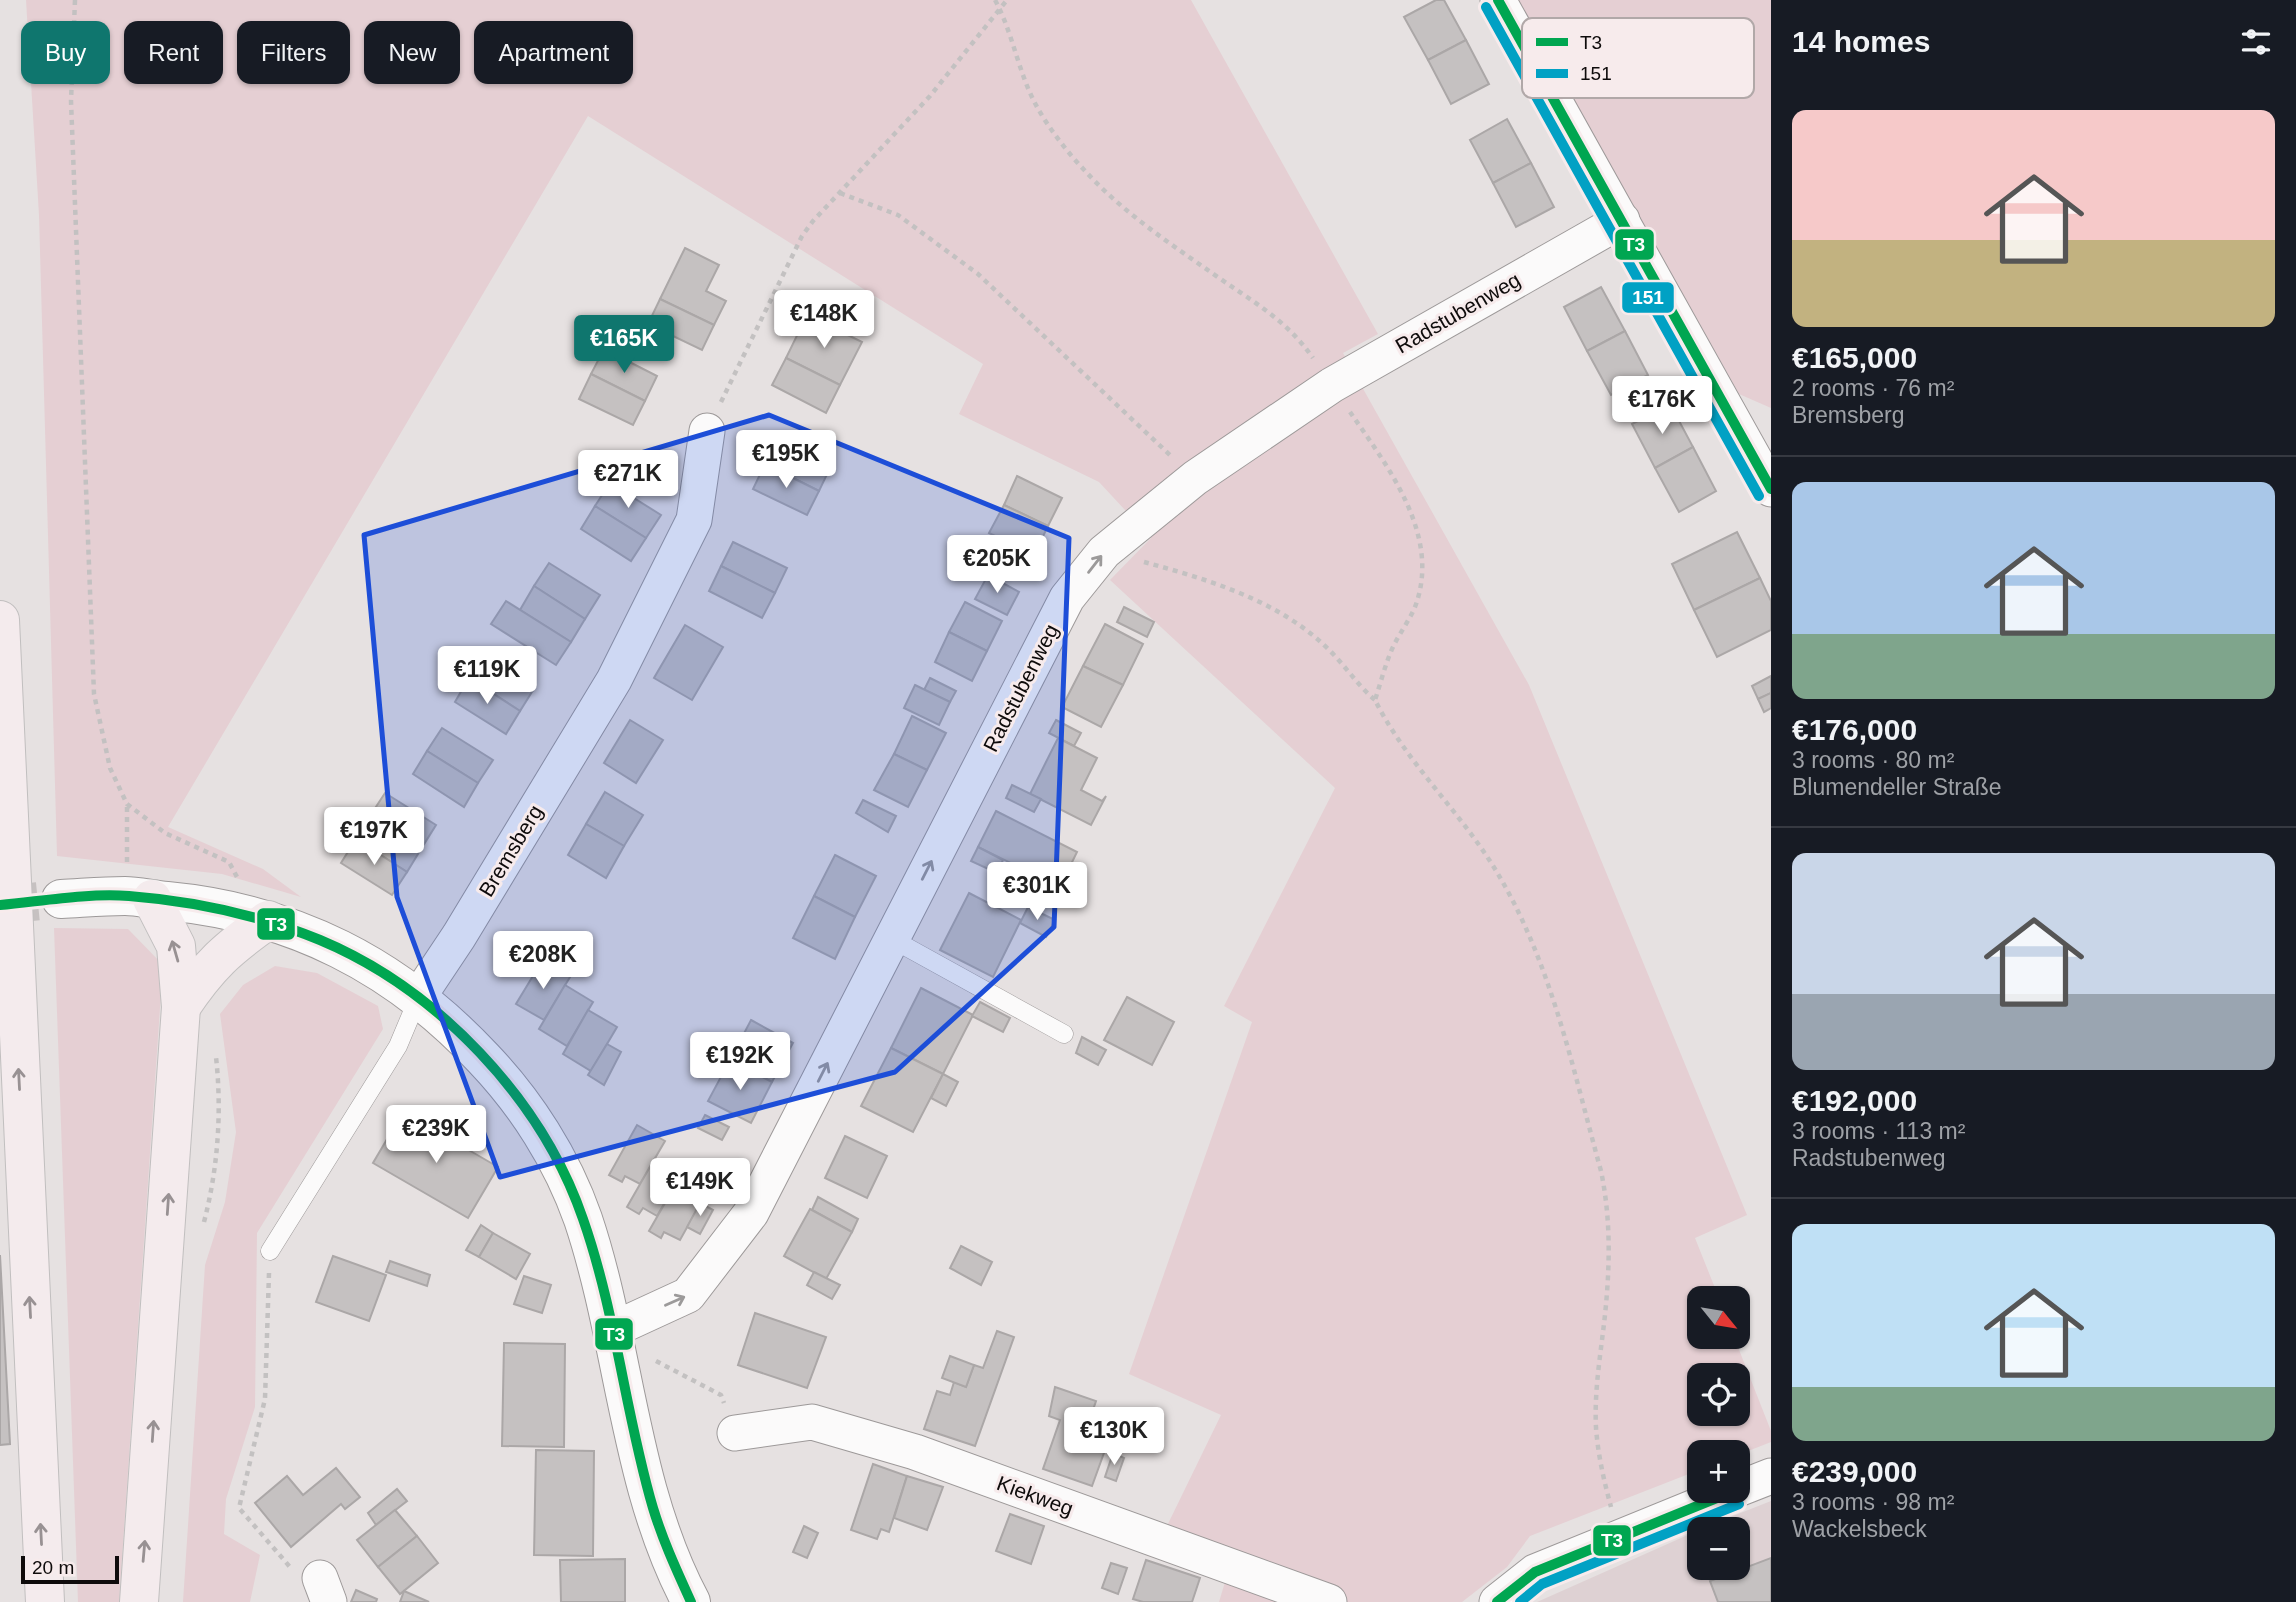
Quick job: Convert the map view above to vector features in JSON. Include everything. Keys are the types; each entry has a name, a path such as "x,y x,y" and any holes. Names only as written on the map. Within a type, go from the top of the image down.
{"highway":[{"path":"0,620 44,1602"},
{"path":"139,1602 181,1007 176,946 152,900"},
{"path":"181,1007 205,971 225,950 268,920"}],"street":[{"path":"1498,0 1522,43"},
{"path":"1553,98 1771,489"},
{"name":"Radstubenweg","path":"612,1330 688,1295 751,1213 1067,598 1104,552 1195,478 1332,385 1622,220"},
{"name":"Bremsberg","path":"419,996 459,936 614,680 694,520 707,431"},
{"path":"61,899 127,896 205,904 268,920 320,939 368,962 419,996 512,1088 549,1145 582,1218 612,1330 649,1493 691,1602"},
{"name":"Kiekweg","path":"735,1433 811,1422 915,1452 1329,1602"},
{"path":"1750,1484 1771,1476"},
{"path":"1497,1602 1535,1573 1703,1503"}],"lane":[{"path":"892,939 1064,1034"},
{"name":"Bremsberg","path":"270,1251 398,1045 419,996"}],"path":[{"path":"75,0 71,102 94,694 110,768 127,804 127,867"},
{"path":"995,0 1035,103 1057,138 1087,174 1167,241 1287,325 1332,385 1399,486 1415,524 1422,555 1421,584 1414,608 1390,653 1375,701"},
{"path":"707,431 802,236 930,96 1007,0"},
{"path":"840,193 898,215 978,274 1195,478"},
{"path":"1104,552 1202,579 1277,611 1325,645 1360,688 1375,701 1391,733 1463,820 1529,929 1552,997 1608,1205 1610,1256 1597,1379 1596,1427 1601,1469 1620,1536"},
{"path":"127,804 165,833 229,862 238,879 215,883 205,904"},
{"path":"270,1251 265,1399 239,1508 289,1567 324,1590"},
{"path":"612,1330 662,1365 721,1395 735,1433"}],"highlighted area":[{"path":"769,415 1069,538 1054,927 895,1072 500,1177 397,897 364,535"}],"shaded area":[{"path":"26,0 1191,0 1378,334 1343,353 1529,685 1747,1215 1695,1238 1714,1286 1687,1286 1687,1349 1739,1349 1744,1363 1687,1363 1687,1426 1750,1426 1750,1378 1771,1431 1771,1442 1750,1450 1750,1440 1687,1440 1687,1475 1530,1536 1507,1567 1462,1602 1219,1602 1228,1572 1165,1530 1221,1415 1129,1374 1252,1022 1224,1006 1335,788 1110,580 1151,538 1099,482 959,414 983,364 588,116 168,827 263,869 301,897 222,874 57,856 39,215 31,84 110,84 110,21 27,21"},
{"path":"1517,0 1771,0 1771,408 1739,394 1572,98 1754,98 1754,18 1527,18"},
{"path":"54,928 128,929 163,965 119,1602 78,1602"},
{"path":"275,966 317,973 378,1006 383,1029 257,1233 255,1407 226,1499 224,1534 260,1555 250,1602 183,1602 205,1265 225,1202 236,1132 220,1014 243,985"},
{"path":"1771,1501 1771,1602 1537,1602 1687,1535 1687,1580 1750,1580 1750,1517 1730,1517"}],"building":[{"path":"1436,0 1444,0 1466,40 1428,60 1404,17"},
{"path":"1466,40 1489,84 1451,104 1428,60"},
{"path":"1507,119 1531,163 1493,183 1470,140"},
{"path":"1531,163 1554,207 1516,227 1493,183"},
{"path":"685,248 719,265 706,291 726,301 714,325 660,299"},
{"path":"1601,287 1625,331 1587,351 1564,307"},
{"path":"660,299 714,325 702,350 648,324"},
{"path":"807,315 862,342 840,385 786,358"},
{"path":"1625,331 1648,375 1611,395 1587,351"},
{"path":"604,349 657,376 645,401 591,374"},
{"path":"786,358 840,385 826,413 772,385"},
{"path":"591,374 645,401 633,425 579,399"},
{"path":"1670,404 1693,447 1655,468 1632,424"},
{"path":"778,440 831,466 819,491 765,464"},
{"path":"1693,447 1716,491 1679,512 1655,468"},
{"path":"765,464 819,491 807,515 753,489"},
{"path":"1017,476 1062,498 1048,526 1004,505"},
{"path":"610,483 661,515 646,538 595,506"},
{"path":"1004,505 1048,526 1034,555 989,533"},
{"path":"595,506 646,538 631,561 581,529"},
{"path":"1737,532 1760,578 1694,610 1672,564"},
{"path":"733,542 787,568 775,593 721,566"},
{"path":"549,563 600,595 585,619 534,586"},
{"path":"721,566 775,593 762,618 709,591"},
{"path":"988,575 1019,592 1007,615 975,599"},
{"path":"1760,578 1771,601 1771,630 1717,657 1694,610"},
{"path":"534,586 585,619 571,642 520,610"},
{"path":"506,601 571,642 556,665 491,624"},
{"path":"965,602 1002,621 987,651 949,632"},
{"path":"1124,607 1154,622 1147,637 1117,622"},
{"path":"1105,624 1143,644 1123,685 1083,666"},
{"path":"685,625 723,647 692,700 654,678"},
{"path":"949,632 987,651 972,681 935,662"},
{"path":"484,655 535,687 520,711 469,678"},
{"path":"1083,666 1123,685 1101,727 1062,707"},
{"path":"1771,676 1771,693 1758,699 1752,686"},
{"path":"469,678 520,711 506,734 455,702"},
{"path":"930,678 956,691 950,702 924,690"},
{"path":"915,685 950,702 939,725 904,708"},
{"path":"1771,693 1771,708 1764,712 1758,699"},
{"path":"912,716 946,733 927,770 894,754"},
{"path":"630,720 663,740 636,783 604,763"},
{"path":"1056,720 1081,733 1074,746 1049,733"},
{"path":"442,728 493,760 478,783 427,751"},
{"path":"1058,738 1097,758 1081,790 1102,801 1106,796 1091,825 1030,794"},
{"path":"427,751 478,783 464,807 413,774"},
{"path":"894,754 927,770 908,807 874,790"},
{"path":"1012,785 1041,799 1034,812 1006,798"},
{"path":"605,792 643,815 624,846 586,824"},
{"path":"385,793 436,825 421,849 370,816"},
{"path":"863,800 896,816 888,832 856,813"},
{"path":"996,811 1077,852 1060,887 978,847"},
{"path":"370,816 421,849 407,872 356,839"},
{"path":"586,824 624,846 606,878 568,855"},
{"path":"356,839 407,872 392,895 341,863"},
{"path":"978,847 1003,860 997,873 971,861"},
{"path":"835,855 876,876 855,917 814,896"},
{"path":"969,893 1021,920 993,977 940,950"},
{"path":"814,896 855,917 835,959 793,938"},
{"path":"1028,907 1055,920 1046,937 1020,923"},
{"path":"542,961 570,977 544,1020 516,1004"},
{"path":"565,985 593,1002 567,1046 539,1029"},
{"path":"921,988 973,1015 943,1074 891,1048"},
{"path":"1127,997 1174,1022 1152,1065 1104,1040"},
{"path":"980,1002 1010,1018 1003,1032 972,1016"},
{"path":"588,1010 617,1027 591,1071 563,1054"},
{"path":"751,1020 793,1043 772,1082 730,1060"},
{"path":"1082,1037 1106,1050 1098,1065 1076,1053"},
{"path":"607,1044 621,1052 604,1085 588,1075"},
{"path":"891,1048 943,1074 913,1132 861,1106"},
{"path":"730,1060 772,1082 751,1123 708,1101"},
{"path":"943,1074 958,1082 946,1106 931,1098"},
{"path":"403,1112 498,1167 468,1218 373,1163"},
{"path":"705,1115 729,1127 722,1140 698,1128"},
{"path":"637,1125 665,1141 640,1184 625,1176 622,1182 609,1175"},
{"path":"845,1136 887,1156 867,1198 825,1178"},
{"path":"655,1158 682,1173 657,1216 643,1208 639,1214 627,1207"},
{"path":"677,1182 704,1197 680,1240 664,1232 661,1238 649,1231"},
{"path":"818,1197 858,1219 852,1232 812,1210"},
{"path":"700,1203 713,1210 700,1234 687,1227"},
{"path":"810,1209 852,1232 826,1279 784,1256"},
{"path":"481,1225 493,1233 479,1257 466,1250"},
{"path":"493,1233 530,1254 516,1279 479,1257"},
{"path":"961,1246 992,1262 981,1285 950,1268"},
{"path":"0,1255 10,1444 0,1445"},
{"path":"333,1256 386,1275 369,1321 316,1302"},
{"path":"390,1261 430,1275 427,1286 386,1272"},
{"path":"814,1272 840,1285 832,1299 807,1285"},
{"path":"524,1276 551,1285 542,1313 514,1304"},
{"path":"755,1313 826,1337 807,1388 738,1365"},
{"path":"997,1331 1014,1337 975,1446 924,1429 937,1391 950,1395 954,1382 966,1387 974,1365 983,1368"},
{"path":"504,1343 565,1344 564,1447 502,1446"},
{"path":"950,1356 974,1365 966,1387 942,1378"},
{"path":"1055,1387 1096,1401 1082,1442 1105,1450 1092,1486 1043,1469 1060,1420 1049,1416"},
{"path":"536,1450 594,1451 593,1556 534,1555"},
{"path":"1113,1453 1124,1458 1116,1481 1105,1477"},
{"path":"873,1464 907,1476 889,1532 881,1529 877,1539 851,1530"},
{"path":"336,1468 360,1497 345,1509 341,1504 291,1547 255,1503 287,1476 303,1495"},
{"path":"907,1476 943,1487 927,1530 894,1518"},
{"path":"397,1489 407,1501 376,1525 368,1513"},
{"path":"395,1510 417,1536 378,1567 357,1540"},
{"path":"1010,1514 1044,1526 1031,1564 996,1551"},
{"path":"804,1526 818,1533 807,1558 793,1552"},
{"path":"417,1536 438,1563 400,1594 378,1567"},
{"path":"1771,1558 1771,1602 1718,1602 1710,1581 1750,1580 1750,1566"},
{"path":"625,1559 625,1602 561,1602 560,1560"},
{"path":"1146,1560 1200,1578 1192,1602 1143,1602 1133,1599"},
{"path":"1111,1563 1127,1568 1118,1594 1102,1588"},
{"path":"356,1590 377,1599 376,1602 351,1602"},
{"path":"404,1591 429,1602 400,1602"}],"tunnel":[{"path":"0,905 61,899"}],"transit line":[{"name":"T3","path":"1498,0 1522,43"},
{"name":"151","path":"1486,7 1522,71"},
{"name":"151","path":"1537,98 1759,496"},
{"name":"T3","path":"1553,98 1771,489"},
{"name":"T3","path":"0,905 81,896 129,896 178,901 274,923 320,940 363,961 405,987 444,1018 480,1053 513,1091 541,1132 565,1175 583,1219 604,1290 653,1508 691,1602"},
{"name":"T3","path":"1497,1602 1535,1572 1705,1503"},
{"name":"151","path":"1520,1602 1542,1584 1739,1504"}]}
